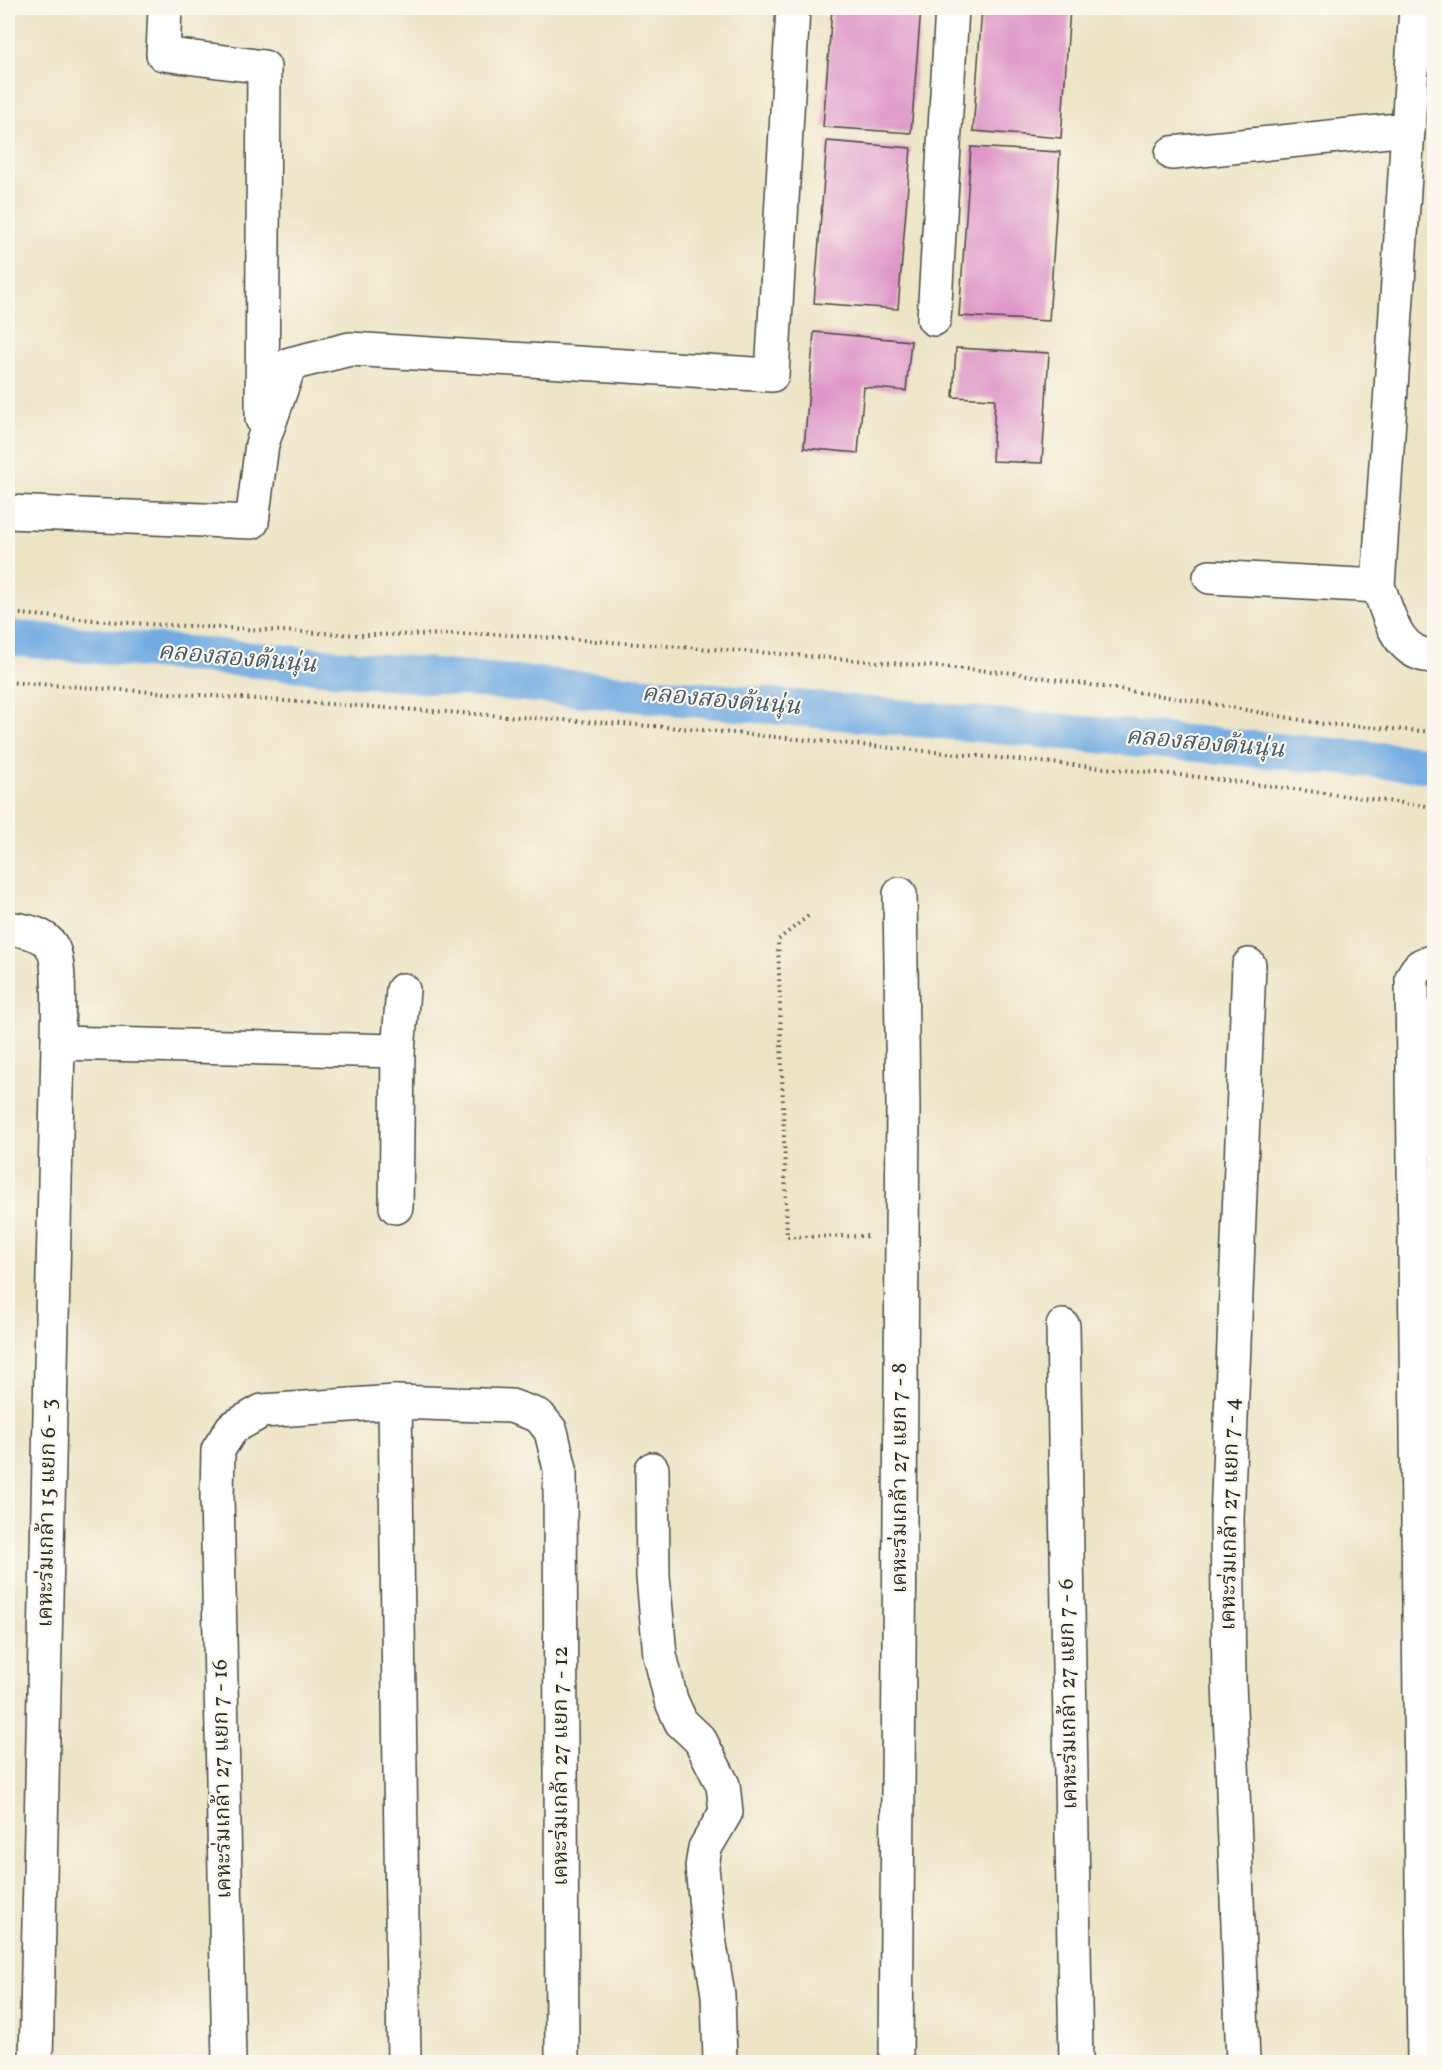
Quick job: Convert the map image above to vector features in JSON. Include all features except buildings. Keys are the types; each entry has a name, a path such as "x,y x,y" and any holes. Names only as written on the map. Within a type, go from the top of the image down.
{"street":[{"path":"8,512 252,522 262,444 264,67 163,54 165,8"},
{"path":"262,444 290,364 350,349 772,375 793,8"},
{"path":"934,319 952,8"},
{"path":"1416,8 1378,586 1394,631 1410,650 1434,656"},
{"path":"1172,153 1408,129"},
{"path":"1210,578 1378,586"},
{"name":"เคหะร่มเกล้า 27 แยก 7 - 8","path":"896,2062 903,1106 900,894"},
{"name":"เคหะร่มเกล้า 15 แยก 6 - 3","path":"8,928 26,930 43,938 53,947 57,964 58,1044 36,2062"},
{"name":"เคหะร่มเกล้า 27 แยก 7 - 4","path":"1243,2062 1229,1681 1227,1519 1249,965"},
{"path":"1424,970 1427,1588 1424,2062"},
{"path":"396,1207 398,1051 403,990"},
{"path":"58,1044 398,1051"},
{"name":"เคหะร่มเกล้า 27 แยก 7 - 6","path":"1063,1326 1076,2062"},
{"path":"395,1402 404,2062"},
{"name":"เคหะร่มเกล้า 27 แยก 7 - 12","path":"395,1402 511,1406 539,1416 550,1431 560,1468 562,2062"},
{"name":"เคหะร่มเกล้า 27 แยก 7 - 16","path":"229,2062 217,1496 218,1450 232,1428 262,1411 395,1402"},
{"path":"652,1469 653,1577 660,1655 671,1700 681,1722 700,1740 723,1785 726,1812 705,1848 702,1867 709,1938 718,1995 720,2062"}],"path":[{"path":"8,613 358,635 496,634 1003,672 1207,703 1324,724 1434,732"},
{"path":"8,682 680,728 1190,776 1434,807"},
{"path":"808,916 778,940 787,1237 902,1236"}],"waterway":[{"name":"คลองสองต้นนุ่น","path":"8,638 1434,765"}]}
